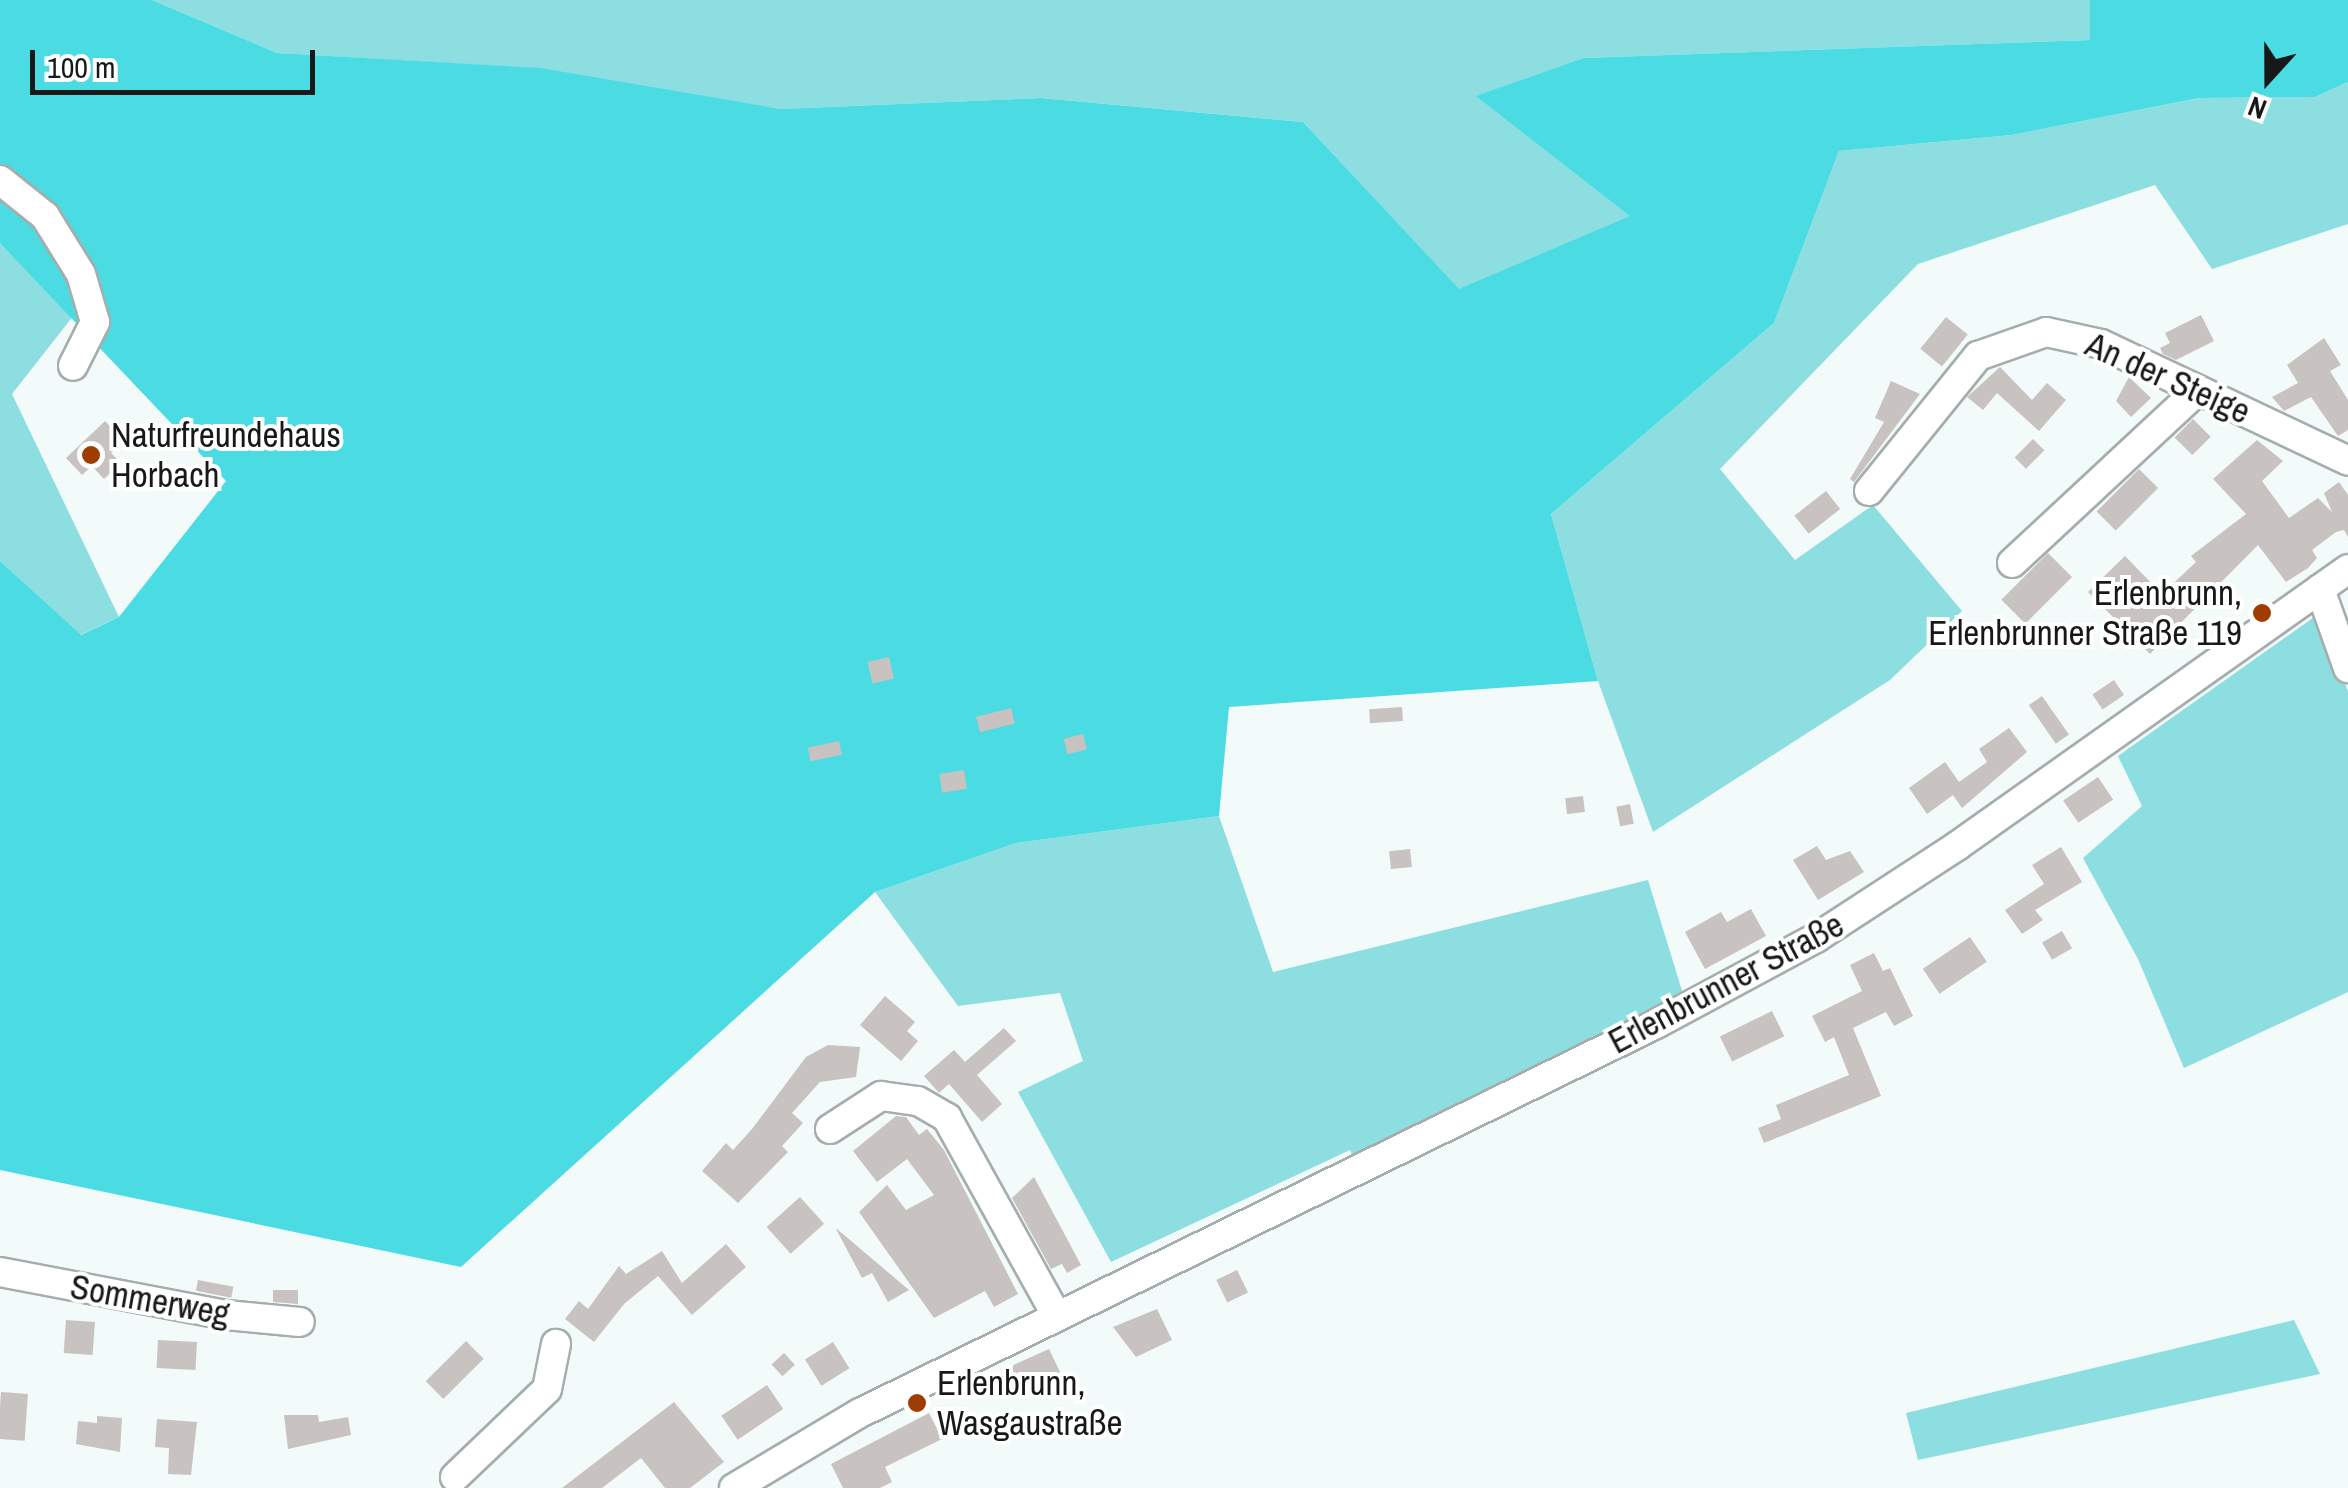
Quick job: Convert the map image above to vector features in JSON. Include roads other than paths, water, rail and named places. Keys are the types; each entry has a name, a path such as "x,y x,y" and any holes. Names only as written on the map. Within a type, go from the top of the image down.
{"street":[{"path":"0,180 45,216 81,274 95,322 74,366"},
{"name":"An der Steige","path":"1869,491 1966,367 1987,349 2021,336 2074,334 2348,461"},
{"path":"2012,563 2198,390"},
{"name":"Erlenbrunner Straße","path":"734,1488 860,1414 1656,1024 1800,947 1957,846 2348,569"},
{"path":"2320,589 2348,668"},
{"path":"830,1129 881,1096 918,1100 946,1118 1056,1315"},
{"name":"Sommerweg","path":"0,1272 226,1315 300,1322"},
{"path":"454,1478 547,1389 556,1344"}],"place":[{"name":"Naturfreundehaus Horbach","path":"91,455"},
{"name":"Erlenbrunn, Erlenbrunner Straße 119","path":"2262,613"},
{"name":"Erlenbrunn, Wasgaustraße","path":"917,1403"}]}
